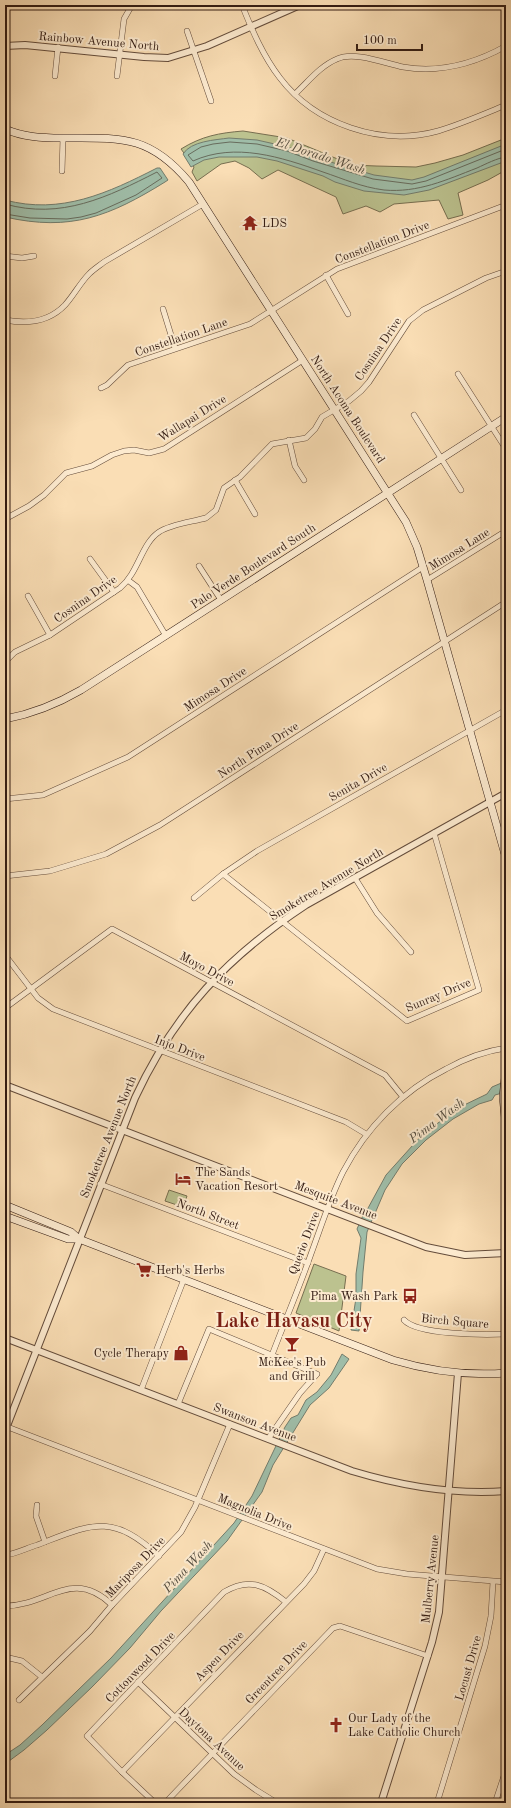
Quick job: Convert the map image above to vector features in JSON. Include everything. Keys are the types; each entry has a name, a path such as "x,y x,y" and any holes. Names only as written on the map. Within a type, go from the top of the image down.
{"main road":[{"name":"North Acoma Boulevard","path":"6,131 29,136 109,138 128,140 149,147 166,157 189,182 389,492 411,533 427,580 506,858"},
{"name":"Palo Verde Boulevard South","path":"5,718 36,711 67,698 506,417"},
{"path":"506,1069 503,1097 506,1127"},
{"path":"5,1205 71,1232 79,1239 393,1360 413,1366 458,1373 506,1373"},
{"path":"5,1216 68,1239 79,1239"}],"street":[{"path":"117,76 124,19 132,5"},
{"path":"242,5 264,53 280,78 295,94 332,120 356,130 400,135 438,131 506,105"},
{"name":"Rainbow Avenue North","path":"5,46 25,45 120,55 168,58 195,51 300,5"},
{"path":"187,31 211,101"},
{"path":"295,94 324,66 338,58 353,56 404,67 426,69 450,67 473,61 506,46"},
{"path":"55,76 58,48"},
{"path":"62,138 62,170"},
{"path":"5,320 30,322 43,319 59,310 90,273 104,262 203,204"},
{"name":"Constellation Drive","path":"271,310 326,275 364,258 506,206"},
{"path":"5,256 22,258 34,256"},
{"name":"Cosnina Drive","path":"5,662 15,652 50,635 114,592 129,580 141,560 148,542 159,532 206,518 216,510 224,488 240,477 272,444 306,438 315,429 322,417 349,401 369,382 409,320 430,306 486,278 506,271"},
{"path":"326,275 348,314"},
{"path":"163,309 176,348"},
{"name":"Constellation Lane","path":"101,388 107,385 128,365 250,324 271,310"},
{"name":"Wallapai Drive","path":"5,519 34,502 66,473 92,466 112,455 124,451 134,450 149,453 164,449 303,360"},
{"path":"458,374 506,449"},
{"path":"414,415 461,490"},
{"path":"289,440 295,466 304,480"},
{"path":"235,480 255,514"},
{"name":"Mimosa Lane","path":"427,580 501,534"},
{"path":"90,559 114,592"},
{"path":"200,566 221,600"},
{"name":"Mimosa Drive","path":"5,799 42,794 128,757 423,567"},
{"path":"129,580 137,587 166,636"},
{"path":"28,596 50,635"},
{"name":"North Pima Drive","path":"5,876 50,871 106,854 160,825 506,602"},
{"name":"Senita Drive","path":"194,898 222,874 257,851 506,710"},
{"name":"Smoketree Avenue North","path":"6,1428 100,1184 143,1081 160,1050 192,1004 210,982 251,944 306,905 506,793"},
{"name":"Sunray Drive","path":"222,874 407,1021 478,990 434,833"},
{"path":"355,878 377,914 411,952"},
{"name":"Moyo Drive","path":"5,1008 30,988 112,929 385,1075 403,1097"},
{"name":"Injo Drive","path":"5,955 38,998 53,1008 346,1122 366,1134"},
{"name":"Querio Drive","path":"272,1355 343,1173 366,1134 403,1097 431,1077 455,1064 485,1053 506,1048"},
{"name":"Mesquite Avenue","path":"5,1085 408,1240 438,1250 475,1255 506,1253"},
{"name":"North Street","path":"100,1184 308,1263"},
{"path":"141,1390 184,1279"},
{"name":"Birch Square","path":"404,1320 414,1327 460,1334 506,1334"},
{"path":"178,1404 209,1329 317,1374 300,1393 268,1439"},
{"name":"Swanson Avenue","path":"5,1338 341,1467 372,1477 414,1486 449,1491 506,1491"},
{"name":"Mulberry Avenue","path":"381,1803 428,1656 439,1612 458,1373"},
{"name":"Mariposa Drive","path":"19,1700 90,1631 112,1605 181,1532 191,1516 230,1424"},
{"name":"Magnolia Drive","path":"6,1428 198,1499 377,1569 407,1574 506,1582"},
{"path":"37,1505 36,1516 45,1542"},
{"path":"5,1555 82,1528 106,1526 124,1530 134,1535 159,1556"},
{"name":"Aspen Drive","path":"122,1772 304,1584 314,1571 324,1549"},
{"name":"Locust Drive","path":"437,1803 486,1646 491,1616 493,1582"},
{"name":"Cottonwood Drive","path":"155,1803 87,1736 224,1592 231,1588 245,1584 264,1586 272,1590 286,1602"},
{"path":"5,1606 22,1604 66,1589 77,1588 88,1589 98,1593 112,1605"},
{"name":"Greentree Drive","path":"165,1803 333,1628 340,1626 428,1656"},
{"path":"5,1657 22,1661 42,1677"},
{"name":"Daytona Avenue","path":"138,1682 242,1780 277,1803"},
{"path":"495,1803 505,1778 506,1770"}],"green space":[{"path":"243,131 287,138 352,165 376,166 416,167 435,163 463,155 506,138 506,170 488,180 458,193 463,215 448,219 439,200 394,204 380,212 366,206 343,214 336,197 278,170 262,179 249,168 235,161 221,164 197,181 192,172 194,167 181,149 196,141 211,136"},
{"path":"169,1190 187,1196 183,1207 165,1201"},
{"path":"314,1264 346,1276 339,1331 296,1313"}],"water":[{"path":"229,138 257,140 288,147 314,157 374,175 412,180 424,177 506,144 506,161 429,190 404,195 364,191 277,161 257,157 219,157 204,160 191,167 183,154 192,146 197,144"},
{"path":"157,168 160,168 168,180 145,194 108,212 89,218 50,223 5,217 5,200 26,204 45,205 84,199 120,186"},
{"path":"506,1081 506,1092 495,1095 492,1100 479,1104 453,1119 426,1140 402,1164 385,1190 367,1232 359,1331 351,1330 356,1298 356,1274 361,1238 357,1229 364,1213 386,1175 422,1135 458,1108 487,1094 492,1087"},
{"path":"342,1354 349,1359 329,1388 310,1405 273,1465 262,1492 227,1541 161,1611 130,1648 92,1687 47,1730 5,1764 5,1755 20,1745 42,1725 111,1658 234,1523 252,1496 285,1427 291,1418 298,1415 306,1400 317,1392 331,1375"}],"place":[{"name":"LDS","path":"250,223"},
{"name":"The Sands Vacation Resort","path":"183,1179"},
{"name":"Herb's Herbs","path":"144,1270"},
{"name":"Pima Wash Park","path":"410,1296"},
{"name":"McKee's Pub and Grill","path":"292,1344"},
{"name":"Cycle Therapy","path":"181,1353"},
{"name":"Our Lady of the Lake Catholic Church","path":"336,1725"}],"district":[{"name":"Lake Havasu City","path":"294,1320"}],"water label":[{"name":"El Dorado Wash","path":"321,155"},
{"name":"Pima Wash","path":"436,1120"},
{"name":"Pima Wash","path":"187,1566"}]}
